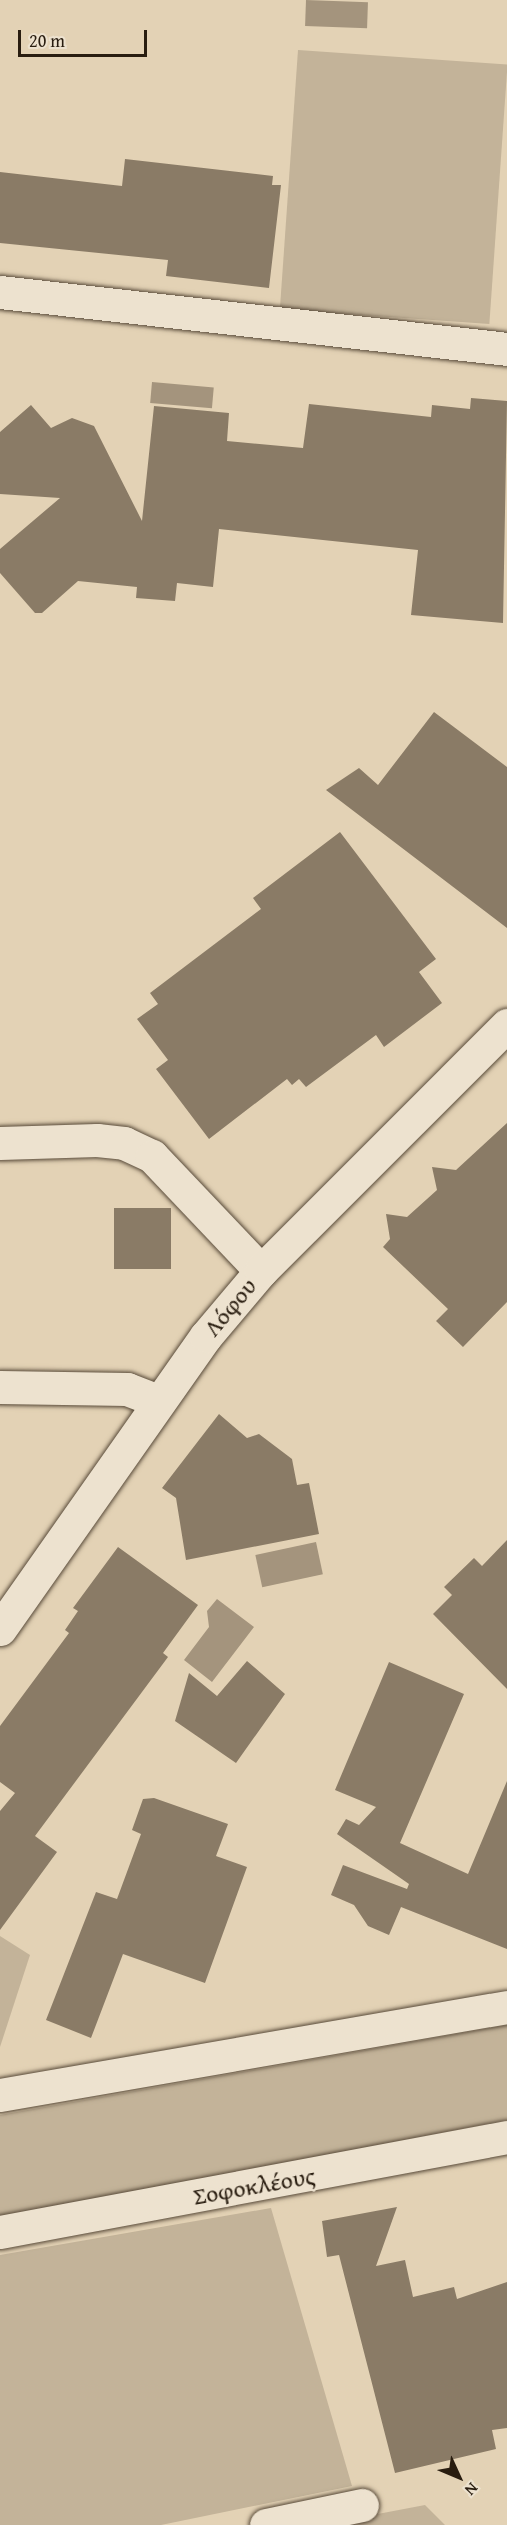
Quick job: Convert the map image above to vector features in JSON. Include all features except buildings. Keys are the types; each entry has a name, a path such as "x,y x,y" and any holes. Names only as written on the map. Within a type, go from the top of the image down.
{"street":[{"path":"0,291 507,349"},
{"name":"Λόφου","path":"0,1629 156,1400 261,1271 507,1025"},
{"path":"0,1143 97,1140 124,1143 152,1156 261,1271"},
{"path":"0,1387 127,1389 156,1400"},
{"path":"0,2095 151,2064 507,2007"},
{"name":"Σοφοκλέους","path":"0,2232 507,2137"},
{"path":"266,2525 362,2505"}],"shaded area":[{"path":"306,0 368,2 367,28 305,26"},
{"path":"298,50 507,65 489,324 280,309"},
{"path":"152,382 214,387 212,408 150,403"},
{"path":"316,1542 323,1574 262,1587 255,1555"},
{"path":"217,1599 254,1627 212,1682 184,1660 209,1627 207,1611"},
{"path":"0,1936 30,1955 0,2047"},
{"path":"507,2025 507,2120 0,2218 0,2115"},
{"path":"271,2208 352,2486 161,2525 0,2525 0,2255"},
{"path":"425,2505 445,2525 331,2525 362,2517"}]}
